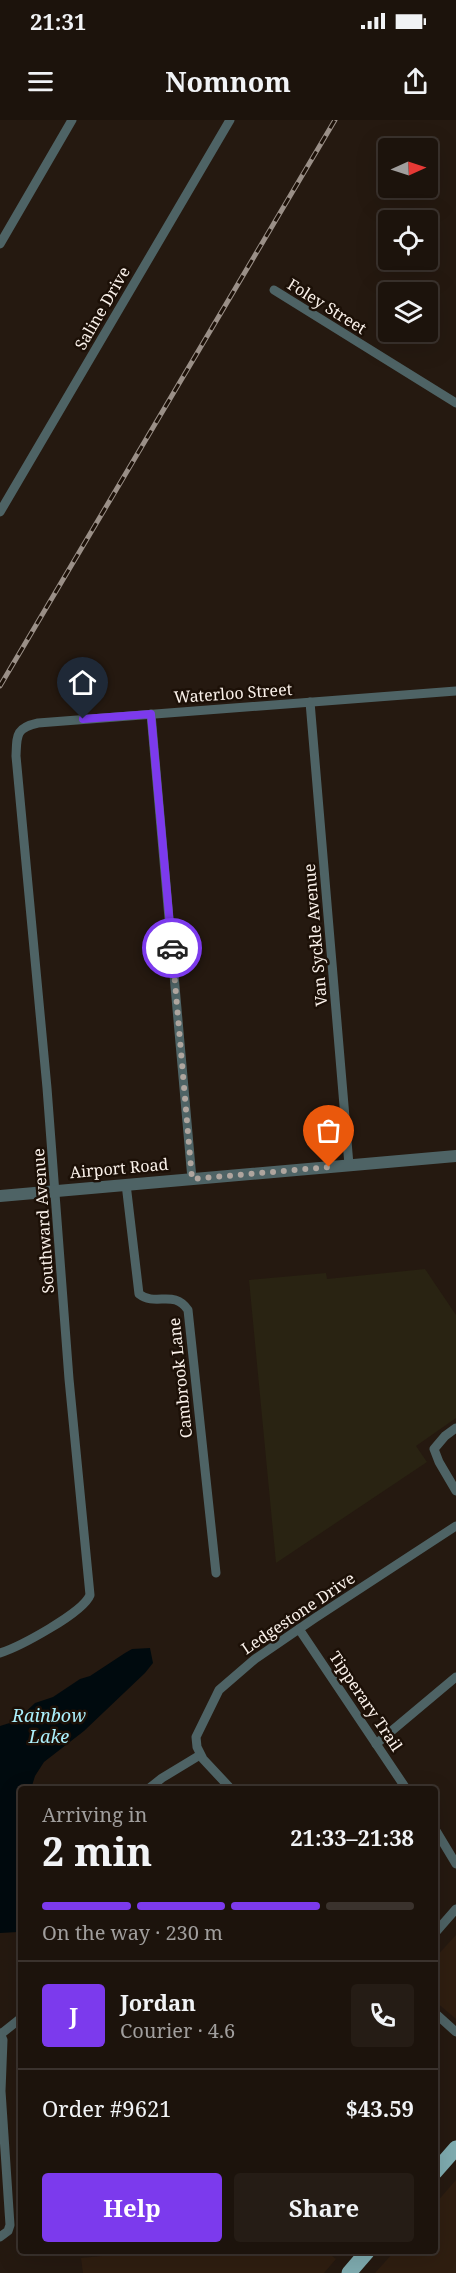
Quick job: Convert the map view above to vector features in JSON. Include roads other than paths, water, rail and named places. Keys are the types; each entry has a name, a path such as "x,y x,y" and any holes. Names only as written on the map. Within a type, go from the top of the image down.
{"main road":[{"path":"438,2169 456,2148"},
{"path":"349,2273 365,2254"}],"street":[{"path":"0,244 72,120"},
{"name":"Saline Drive","path":"0,512 228,120"},
{"name":"Foley Street","path":"274,290 456,404"},
{"name":"Waterloo Street","path":"17,736 21,729 38,723 456,691"},
{"name":"Van Syckle Avenue","path":"310,702 349,1165"},
{"path":"151,714 192,1179"},
{"name":"Southward Avenue","path":"0,1653 18,1647 79,1609 90,1595 69,1379 56,1190 16,756 17,736"},
{"name":"Airport Road","path":"0,1196 456,1156"},
{"name":"Cambrook Lane","path":"126,1184 139,1294 144,1298 177,1299 183,1302 188,1310 216,1573"},
{"path":"456,1428 445,1436 435,1449 456,1491"},
{"name":"Ledgestone Drive","path":"200,1755 196,1737 219,1690 255,1659 456,1526"},
{"name":"Tipperary Trail","path":"299,1629 404,1786"},
{"path":"376,1744 456,1677"},
{"path":"152,1786 200,1755 228,1786"},
{"path":"438,1834 456,1864"},
{"path":"449,1850 456,1842"},
{"path":"438,1930 456,1909"},
{"path":"438,2016 456,2032"},
{"path":"4,2234 10,2225 1,2091 0,2067 4,2047 1,2034 18,2020"}],"water":[{"name":"Rainbow Lake","path":"150,1648 153,1663 145,1673 84,1731 44,1762 32,1786 18,1786 18,1878 16,1886 18,1932 0,1933 0,1726 16,1721 35,1703 53,1697 132,1649"}],"railway":[{"path":"0,686 335,120"}]}
